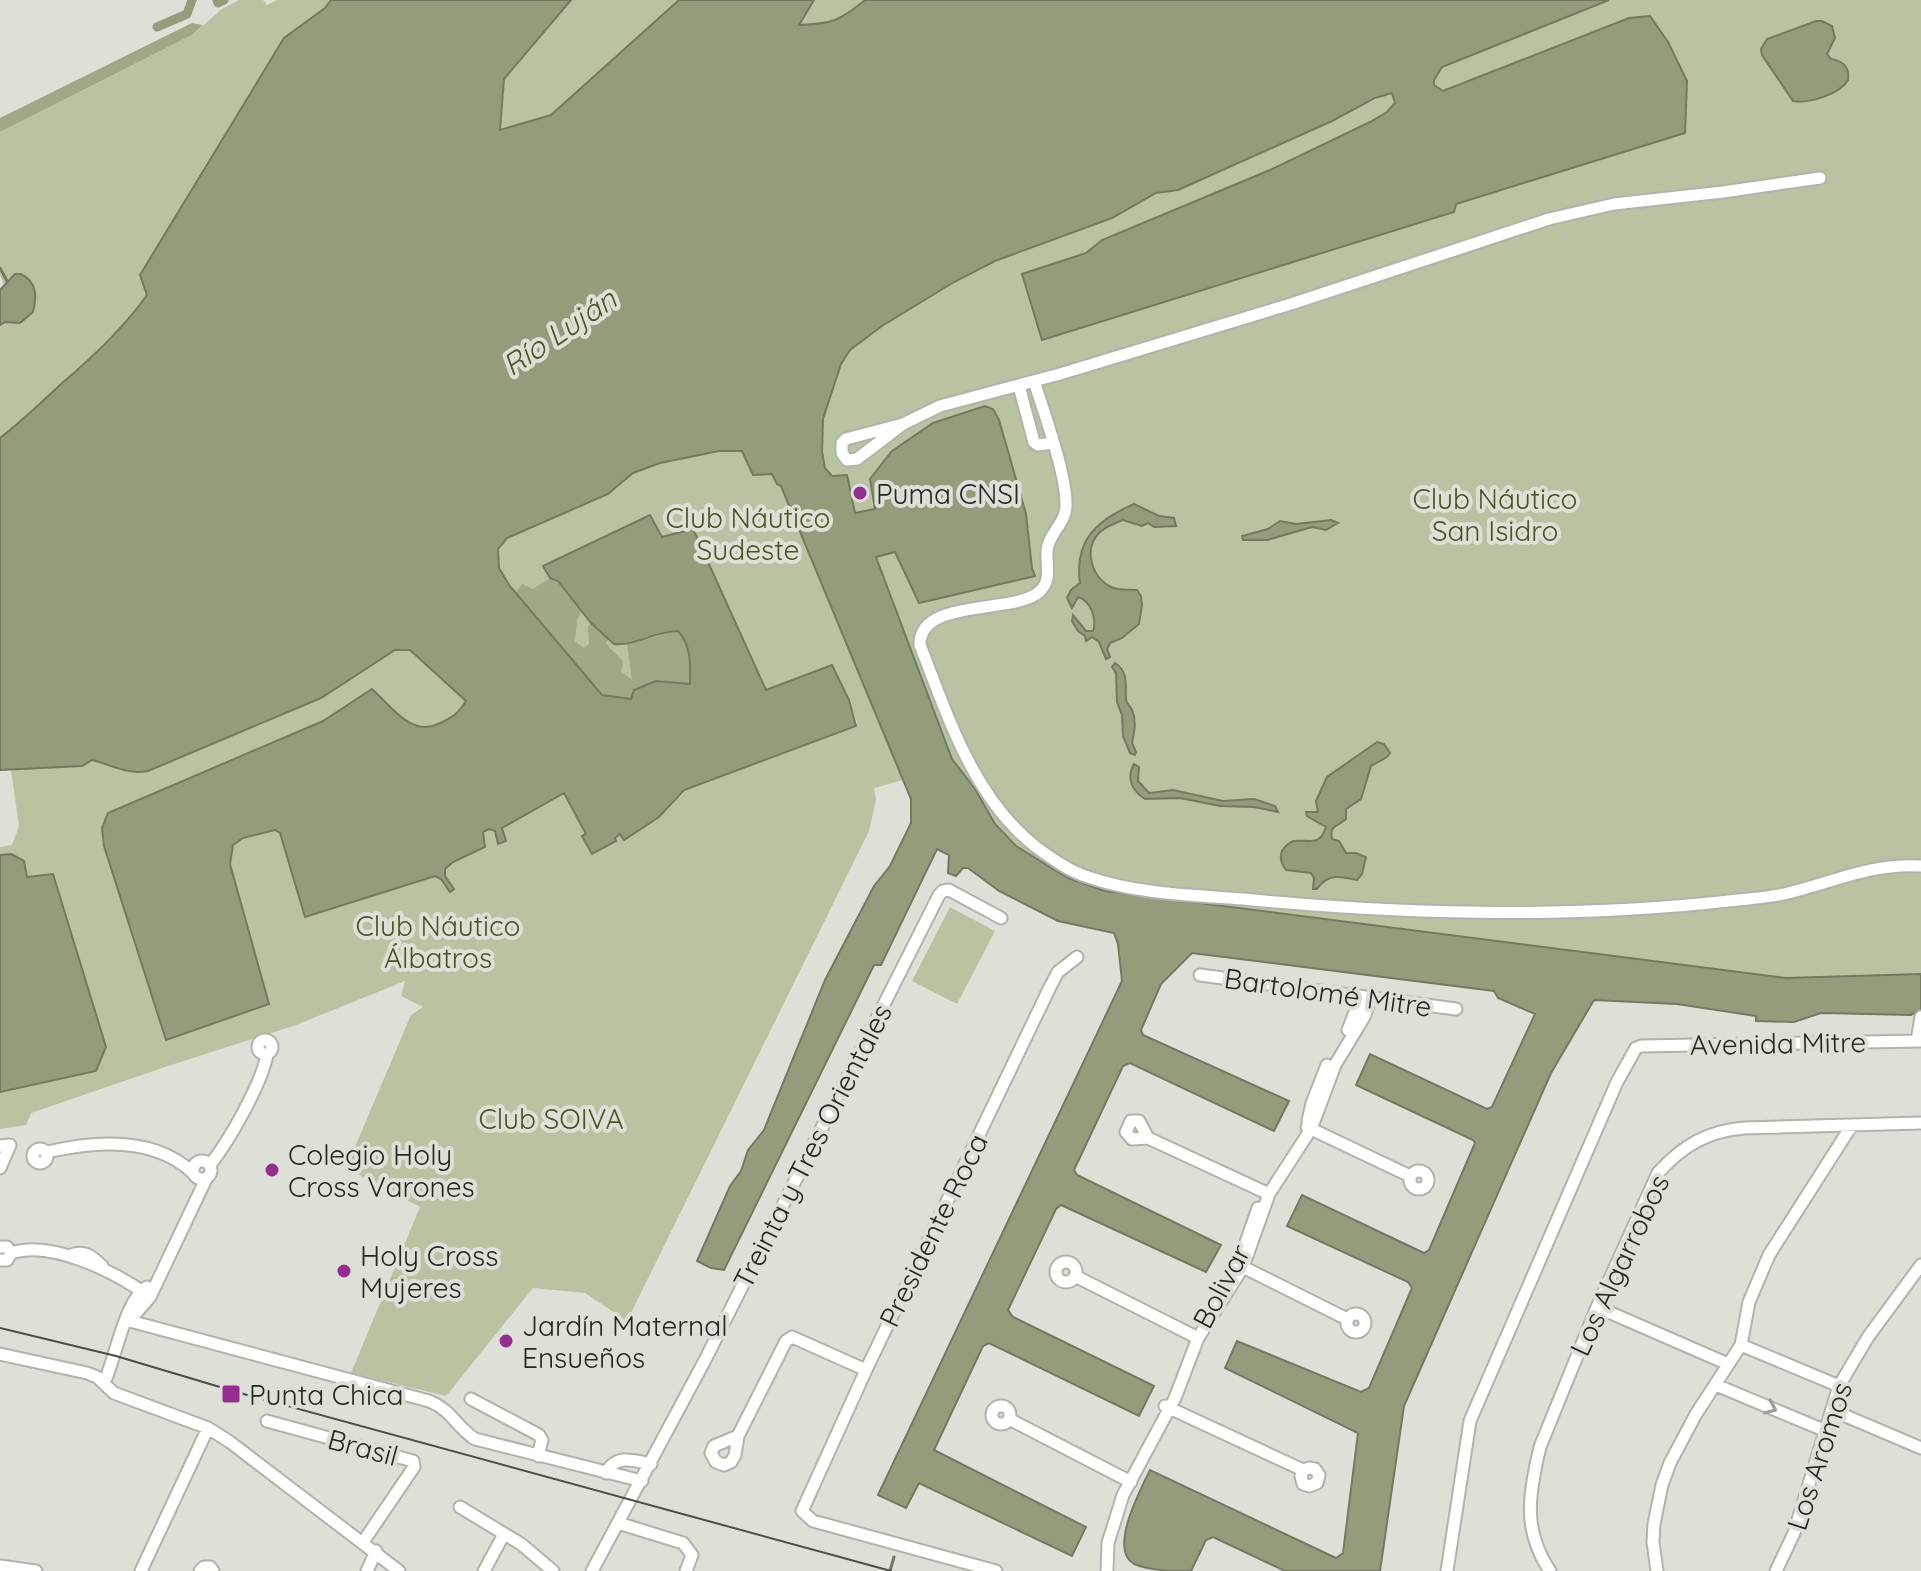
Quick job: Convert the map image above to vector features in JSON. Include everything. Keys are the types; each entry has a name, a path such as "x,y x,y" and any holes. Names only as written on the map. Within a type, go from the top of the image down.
{"street":[{"path":"903,424 857,459 847,460 842,453 842,443 846,439 903,424 940,406 1019,386 1291,304 1549,219 1614,204 1820,178"},
{"path":"1034,381 1067,507 1048,545 1047,578 1042,590 1027,598 938,619 924,629 920,635 920,645 958,742 979,780 1023,836 1071,870 1103,881 1148,890 1346,909 1498,913 1639,908 1739,900 1790,893 1848,874 1885,867 1919,867"},
{"path":"1019,386 1034,442 1038,445 1052,443"},
{"name":"Treinta y Tres Orientales","path":"592,1571 651,1464 943,891 949,890 1001,918"},
{"name":"Presidente Roca","path":"996,1571 813,1521 802,1511 866,1370 1050,987 1058,972 1077,957"},
{"name":"Bartolomé Mitre","path":"1200,975 1456,1009"},
{"name":"Bolivar","path":"1107,1571 1110,1536 1141,1446 1167,1407 1196,1337 1240,1266 1267,1193 1309,1128 1320,1082 1366,997"},
{"path":"1919,1041 1918,1023 1921,1017"},
{"name":"Avenida Mitre","path":"1447,1571 1470,1421 1617,1082 1636,1048 1919,1041"},
{"path":"104,1383 114,1362 126,1320 160,1279 198,1197 196,1163 202,1161 210,1165 221,1151 243,1111 267,1055"},
{"name":"Los Algarrobos","path":"1550,1571 1538,1552 1530,1526 1536,1466 1548,1425 1597,1307 1658,1173 1673,1156 1704,1136 1718,1131 1921,1123"},
{"path":"1657,1571 1654,1524 1662,1485 1683,1437 1741,1345 1749,1302 1769,1255 1852,1125"},
{"path":"1309,1128 1410,1176"},
{"path":"1144,1135 1267,1193"},
{"path":"47,1152 97,1143 117,1144 164,1154 198,1176"},
{"path":"0,1168 5,1146"},
{"path":"0,1260 7,1260 5,1250 21,1249 68,1256 103,1267 142,1298"},
{"name":"Los Aromos","path":"1776,1571 1794,1533 1834,1411 1839,1386 1868,1337 1921,1265"},
{"path":"1240,1266 1347,1319"},
{"path":"1075,1276 1196,1337"},
{"path":"1597,1307 1728,1364"},
{"path":"126,1320 429,1401 450,1412 468,1435 475,1439 642,1481"},
{"path":"738,1436 786,1341 792,1337 866,1370"},
{"path":"1741,1345 1839,1386"},
{"path":"0,1354 87,1373 114,1393 208,1428 399,1571"},
{"path":"1716,1385 1826,1431"},
{"path":"471,1399 539,1435 542,1440 538,1456"},
{"path":"1167,1407 1303,1470"},
{"path":"1834,1411 1921,1448"},
{"path":"1009,1419 1128,1480"},
{"name":"Brasil","path":"267,1421 413,1461 414,1467 363,1542"},
{"path":"141,1571 208,1428"},
{"path":"606,1473 611,1464 618,1460 632,1459 651,1464"},
{"path":"460,1507 521,1544 553,1571"},
{"path":"618,1523 683,1543 692,1555 686,1571"},
{"path":"484,1571 504,1534"},
{"path":"367,1571 376,1551"},
{"path":"0,1566 36,1571"},
{"path":"200,1571 210,1567 213,1571"}],"green space":[{"path":"239,0 263,0 267,5 277,0 331,0 325,8 284,38 230,130 148,295 78,371 0,438 0,325 36,300 32,281 11,277 4,285 0,275 0,132 192,35 222,9"},
{"path":"571,0 679,0 550,115 499,131 504,79"},
{"path":"814,0 865,0 834,20 798,25"},
{"name":"Club Náutico San Isidro","path":"1609,0 1921,0 1921,974 1786,978 1105,891 1068,878 1016,846 995,824 975,789 952,759 876,557 855,513 847,476 832,476 825,468 823,419 841,364 850,350 882,326 995,261 1112,218 1156,193 1178,190 1332,121 1442,67"},
{"path":"719,451 742,451 772,474 781,486 903,780 874,788 876,799 869,831 627,1321 585,1293 533,1288 446,1396 351,1373 420,1207 346,1168 411,1015 423,1007 401,996 405,981 296,1025 31,1113 26,1125 0,1129 0,1092 96,1071 106,1047 53,874 27,877 11,854 0,855 0,847 12,845 19,826 11,770 82,766 92,760 136,773 321,698 395,650 410,650 466,701 447,720 428,727 410,723 371,689 323,721 108,813 166,1039 268,1004 230,864 233,844 243,838 275,829 280,833 305,916 435,876 453,889 445,876 445,869 485,847 483,833 489,829 506,841 502,828 565,793 593,854 621,834 625,839 658,817 684,790 856,726 842,684 766,691 692,529 662,537 649,515 558,581 591,623 614,644 650,639 671,631 691,662 687,672 679,679 654,688 603,695 509,585 499,568 498,549 507,538 608,494 632,473 660,463"},
{"path":"950,907 995,931 957,1004 912,981"}],"shaded area":[{"path":"192,23 203,25 192,35 0,132 0,118"},
{"path":"550,578 558,581 581,611 575,641 584,648 589,644 588,627 591,623 609,639 606,642 623,662 621,671 632,680 627,644 678,631 688,650 690,684 656,682 631,699 603,695 516,593 522,584 533,589"}],"water":[{"name":"Río Luján","path":"331,0 571,0 504,79 500,130 551,115 679,0 814,0 799,25 835,20 865,0 1609,0 1442,67 1434,85 1443,91 1629,18 1650,16 1668,42 1687,81 1685,133 1456,204 1454,212 1042,340 1022,274 1086,253 1102,240 1270,170 1370,122 1395,103 1392,93 1375,98 1332,121 1178,190 1156,193 1112,218 995,261 954,282 882,326 850,350 841,364 823,419 825,468 832,476 847,475 855,513 875,509 870,479 892,451 933,423 985,406 993,409 999,420 1026,514 1035,576 919,603 895,552 876,557 952,759 975,789 995,824 1016,846 1068,878 1105,891 1786,978 1921,974 1921,1010 1911,1015 1821,1013 1794,1022 1756,1021 1756,1016 1677,1004 1594,1000 1551,1073 1404,1406 1380,1571 1285,1571 1213,1537 1206,1540 1191,1571 1154,1569 1134,1564 1127,1556 1125,1533 1150,1470 1336,1558 1343,1553 1358,1433 1225,1368 1237,1341 1361,1392 1369,1388 1412,1288 1408,1282 1287,1226 1302,1195 1424,1253 1429,1250 1475,1143 1356,1085 1370,1054 1487,1109 1492,1107 1535,1014 1498,998 1494,991 1192,953 1161,984 1141,1030 1143,1035 1289,1101 1274,1131 1130,1063 1123,1066 1074,1170 1077,1175 1221,1245 1206,1272 1061,1205 1056,1209 1008,1310 1013,1317 1154,1386 1139,1416 989,1343 983,1346 934,1450 1086,1527 1072,1556 919,1483 906,1508 878,1495 1122,981 1114,933 1058,921 999,891 968,868 963,868 956,876 948,873 949,855 937,849 881,965 874,965 724,1270 697,1261 730,1186 741,1171 748,1150 764,1130 825,980 911,823 911,799 781,486 772,474 753,475 742,451 719,451 660,463 633,473 608,494 507,538 498,549 499,568 509,585 602,695 631,699 634,690 656,681 690,684 689,656 683,637 678,631 614,644 591,623 558,581 550,578 543,566 650,515 662,537 693,529 766,690 832,665 849,700 856,726 684,790 659,817 624,840 620,834 616,841 592,854 582,836 586,834 564,793 502,828 506,841 498,844 495,831 489,829 483,832 485,847 445,869 445,876 454,889 450,892 435,876 305,917 280,833 275,830 243,838 233,845 230,864 269,1004 166,1040 104,846 102,828 108,813 323,721 372,689 402,718 419,726 428,727 447,720 466,701 410,650 395,650 321,698 148,771 126,771 92,760 82,766 0,770 0,438 96,353 138,307 147,295 140,275 284,38 325,8"},
{"path":"1816,21 1832,26 1835,38 1827,54 1845,66 1848,80 1824,97 1793,101 1761,49 1767,39"},
{"path":"15,274 26,277 33,285 33,312 20,323 5,322 0,325 0,290"},
{"path":"1134,504 1159,516 1174,518 1176,526 1154,527 1148,523 1142,526 1123,520 1105,528 1095,539 1091,554 1098,576 1114,588 1137,590 1142,605 1139,624 1110,643 1107,649 1110,657 1106,659 1099,642 1092,637 1086,641 1072,621 1073,615 1086,631 1093,631 1090,606 1078,597 1072,608 1067,598 1080,583 1081,555 1091,533 1109,517"},
{"path":"1331,520 1338,523 1326,530 1312,527 1267,540 1243,540 1242,536 1268,529 1280,521 1296,524"},
{"path":"1115,663 1124,675 1126,701 1134,714 1132,743 1135,755 1130,753 1123,736 1116,673 1112,667"},
{"path":"1377,742 1384,744 1390,753 1371,766 1361,799 1346,809 1346,819 1332,831 1332,839 1339,841 1346,853 1366,857 1362,874 1357,880 1330,878 1313,889 1311,873 1286,870 1281,861 1283,850 1293,841 1313,841 1321,837 1326,827 1307,816 1306,812 1318,812 1316,801 1327,777"},
{"path":"1134,764 1139,767 1138,781 1149,793 1173,790 1223,801 1254,799 1275,806 1278,812 1180,798 1145,799 1132,784"},
{"path":"11,854 24,861 27,877 53,874 106,1047 96,1071 0,1092 0,855"}],"waterway":[{"path":"157,27 187,14 192,0"},
{"path":"217,0 218,3 224,0"},
{"path":"0,268 7,281"},
{"path":"890,1571 894,1557"}],"tram line":[{"path":"0,1328 116,1356 240,1393 891,1571"}],"place":[{"name":"Puma CNSI","path":"860,493"},
{"name":"Colegio Holy Cross Varones","path":"272,1170"},
{"name":"Holy Cross Mujeres","path":"344,1271"},
{"name":"Jardín Maternal Ensueños","path":"506,1341"},
{"name":"Punta Chica","path":"231,1394"}],"park label":[{"name":"Club Náutico Sudeste","path":"748,533"},
{"name":"Club Náutico Álbatros","path":"438,941"},
{"name":"Club SOIVA","path":"551,1118"}]}
